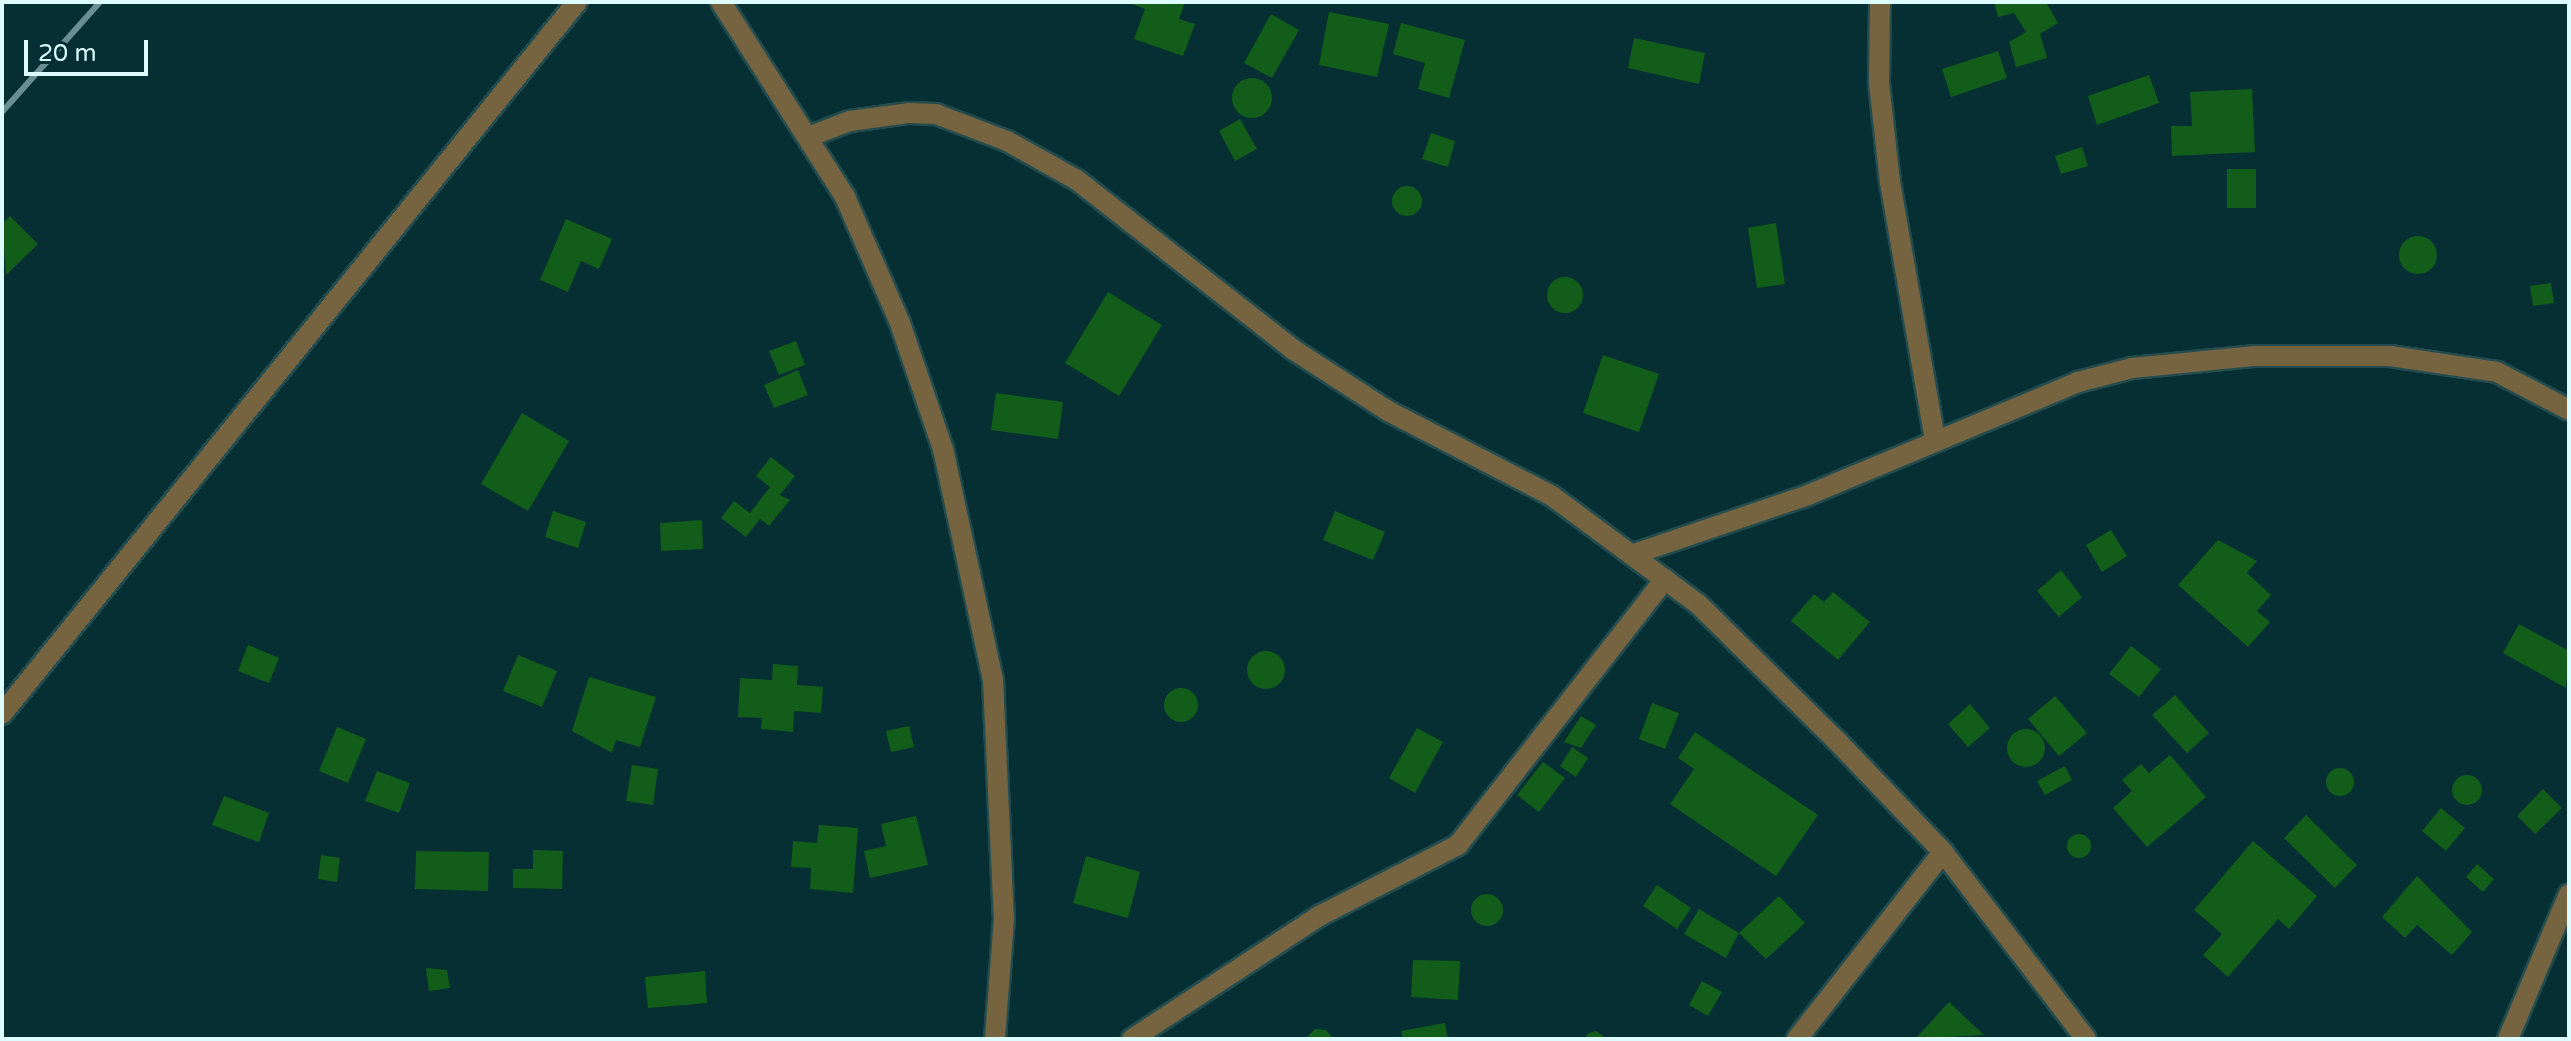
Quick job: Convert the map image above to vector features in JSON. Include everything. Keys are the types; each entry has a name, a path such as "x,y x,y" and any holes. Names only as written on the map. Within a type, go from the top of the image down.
{"street":[{"path":"2,714 577,2"},
{"path":"721,2 845,197 900,323 972,563 1003,802 995,1039"},
{"path":"1880,2 1879,83 1890,182 1935,441"},
{"path":"808,137 850,121 909,113 936,114 1007,141 1077,180 1306,358 1388,411 1552,496 1665,579 1943,852 2086,1039"},
{"path":"1634,554 1935,441 2078,382 2132,368 2255,356 2390,356 2497,372 2569,410"},
{"path":"1132,1039 1321,915 1458,845 1665,579"},
{"path":"1797,1039 1943,852"},
{"path":"2508,1039 2569,894"}],"building":[{"path":"1127,2 1185,2 1179,19 1195,24 1183,56 1134,39 1145,9"},
{"path":"1994,2 2046,2 2058,23 2040,34 2047,58 2016,67 2009,42 2026,32 2014,13 1998,17"},
{"path":"1329,12 1389,24 1377,77 1319,65"},
{"path":"1271,14 1299,30 1272,78 1244,63"},
{"path":"1401,23 1465,40 1449,98 1418,89 1425,63 1393,54"},
{"path":"1634,38 1705,53 1699,84 1628,68"},
{"path":"1998,51 2007,78 1951,97 1942,69"},
{"path":"2149,75 2159,103 2097,125 2088,96"},
{"path":"1252,78 1266,84 1272,98 1266,112 1252,118 1238,112 1232,98 1238,84"},
{"path":"2252,89 2255,152 2172,156 2171,126 2192,126 2190,92"},
{"path":"1240,119 1257,149 1235,161 1219,131"},
{"path":"1431,133 1455,141 1448,167 1422,159"},
{"path":"2082,147 2088,166 2061,174 2055,156"},
{"path":"2227,169 2256,169 2256,208 2227,208"},
{"path":"1407,186 1418,190 1422,201 1418,212 1407,216 1396,212 1392,201 1396,190"},
{"path":"10,216 38,244 6,275 2,224"},
{"path":"566,219 612,239 599,269 581,261 568,292 540,280"},
{"path":"1776,223 1785,284 1757,288 1748,228"},
{"path":"2418,236 2431,242 2437,255 2431,268 2418,274 2405,268 2399,255 2405,242"},
{"path":"1565,277 1578,282 1583,295 1578,308 1565,313 1552,308 1547,295 1552,282"},
{"path":"2551,283 2554,303 2533,306 2530,286"},
{"path":"1108,292 1162,325 1119,396 1065,363"},
{"path":"796,341 805,365 779,375 769,351"},
{"path":"1603,355 1659,374 1639,432 1583,413"},
{"path":"798,370 808,395 774,408 764,385"},
{"path":"996,393 1063,402 1058,439 991,430"},
{"path":"522,413 569,441 528,511 481,484"},
{"path":"771,457 795,476 780,495 790,500 769,526 760,519 746,537 721,518 734,501 750,513 770,487 756,476"},
{"path":"553,511 586,522 578,548 545,537"},
{"path":"1335,511 1385,532 1373,560 1323,540"},
{"path":"702,520 703,549 661,551 660,523"},
{"path":"2111,530 2127,556 2102,572 2086,545"},
{"path":"2218,540 2257,561 2247,573 2271,595 2257,611 2270,622 2248,647 2178,585"},
{"path":"2061,570 2082,597 2059,617 2037,591"},
{"path":"1833,592 1870,622 1838,660 1791,621 1814,594 1824,602"},
{"path":"2519,624 2569,651 2566,688 2503,653"},
{"path":"248,645 279,658 269,683 238,671"},
{"path":"2131,646 2161,669 2139,697 2109,674"},
{"path":"1266,651 1279,657 1285,670 1279,683 1266,689 1253,683 1247,670 1253,657"},
{"path":"518,655 557,671 542,707 503,691"},
{"path":"773,664 798,666 797,685 823,687 821,713 794,711 793,732 761,729 762,718 738,717 740,678 772,680"},
{"path":"589,677 656,697 640,747 616,740 612,753 572,731"},
{"path":"1181,688 1193,693 1198,705 1193,717 1181,722 1169,717 1164,705 1169,693"},
{"path":"2175,695 2209,733 2187,753 2152,715"},
{"path":"2055,696 2087,733 2059,756 2028,719"},
{"path":"1652,703 1679,713 1665,749 1639,739"},
{"path":"1970,704 1990,728 1968,747 1948,724"},
{"path":"1581,716 1596,725 1581,748 1564,742"},
{"path":"909,726 914,747 891,752 886,731"},
{"path":"337,727 366,739 348,783 319,771"},
{"path":"1417,728 1443,742 1415,793 1389,778"},
{"path":"2026,729 2039,735 2045,748 2039,761 2026,767 2013,761 2007,748 2013,735"},
{"path":"1695,732 1818,815 1776,876 1670,804 1694,769 1678,758"},
{"path":"1572,747 1588,758 1576,777 1560,766"},
{"path":"2170,755 2206,797 2147,847 2113,808 2132,791 2122,780 2141,764 2149,773"},
{"path":"1543,762 1565,778 1539,812 1517,795"},
{"path":"632,765 658,769 653,805 626,801"},
{"path":"2065,766 2072,780 2045,795 2037,781"},
{"path":"2340,768 2350,772 2354,782 2350,792 2340,796 2330,792 2326,782 2330,772"},
{"path":"377,771 410,783 399,813 365,801"},
{"path":"2467,775 2478,779 2482,790 2478,801 2467,805 2456,801 2452,790 2456,779"},
{"path":"2543,789 2562,808 2535,834 2517,816"},
{"path":"224,796 269,813 259,842 212,825"},
{"path":"2441,808 2465,828 2446,851 2422,831"},
{"path":"2306,815 2357,865 2335,888 2284,838"},
{"path":"916,816 928,865 870,878 864,851 886,846 881,824"},
{"path":"819,825 858,828 853,893 810,889 811,868 791,867 793,841 817,843"},
{"path":"2079,834 2088,837 2091,846 2088,855 2079,858 2070,855 2067,846 2070,837"},
{"path":"2253,841 2317,896 2289,929 2278,919 2228,977 2203,955 2222,934 2194,910"},
{"path":"533,850 563,851 562,889 513,888 513,869 533,869"},
{"path":"416,851 489,852 488,891 415,889"},
{"path":"321,855 340,858 337,882 318,879"},
{"path":"1086,856 1140,872 1128,918 1073,903"},
{"path":"2477,864 2494,879 2483,892 2466,877"},
{"path":"2417,876 2472,932 2452,955 2417,925 2405,938 2382,917"},
{"path":"1657,885 1691,908 1677,929 1643,906"},
{"path":"1487,894 1498,899 1503,910 1498,921 1487,926 1476,921 1471,910 1476,899"},
{"path":"1779,896 1805,923 1766,959 1739,933"},
{"path":"1699,909 1739,933 1726,958 1684,934"},
{"path":"1413,960 1460,961 1458,1000 1411,997"},
{"path":"426,968 447,970 450,988 429,991"},
{"path":"705,971 707,1003 648,1008 645,977"},
{"path":"1702,981 1722,992 1708,1016 1689,1005"},
{"path":"1949,1002 1984,1035 1915,1039"},
{"path":"1445,1023 1448,1039 1403,1039 1401,1031"},
{"path":"1315,1029 1326,1030 1334,1039 1305,1039"},
{"path":"1596,1031 1607,1039 1584,1039 1589,1033"}],"railway":[{"path":"2,112 100,2"}]}
